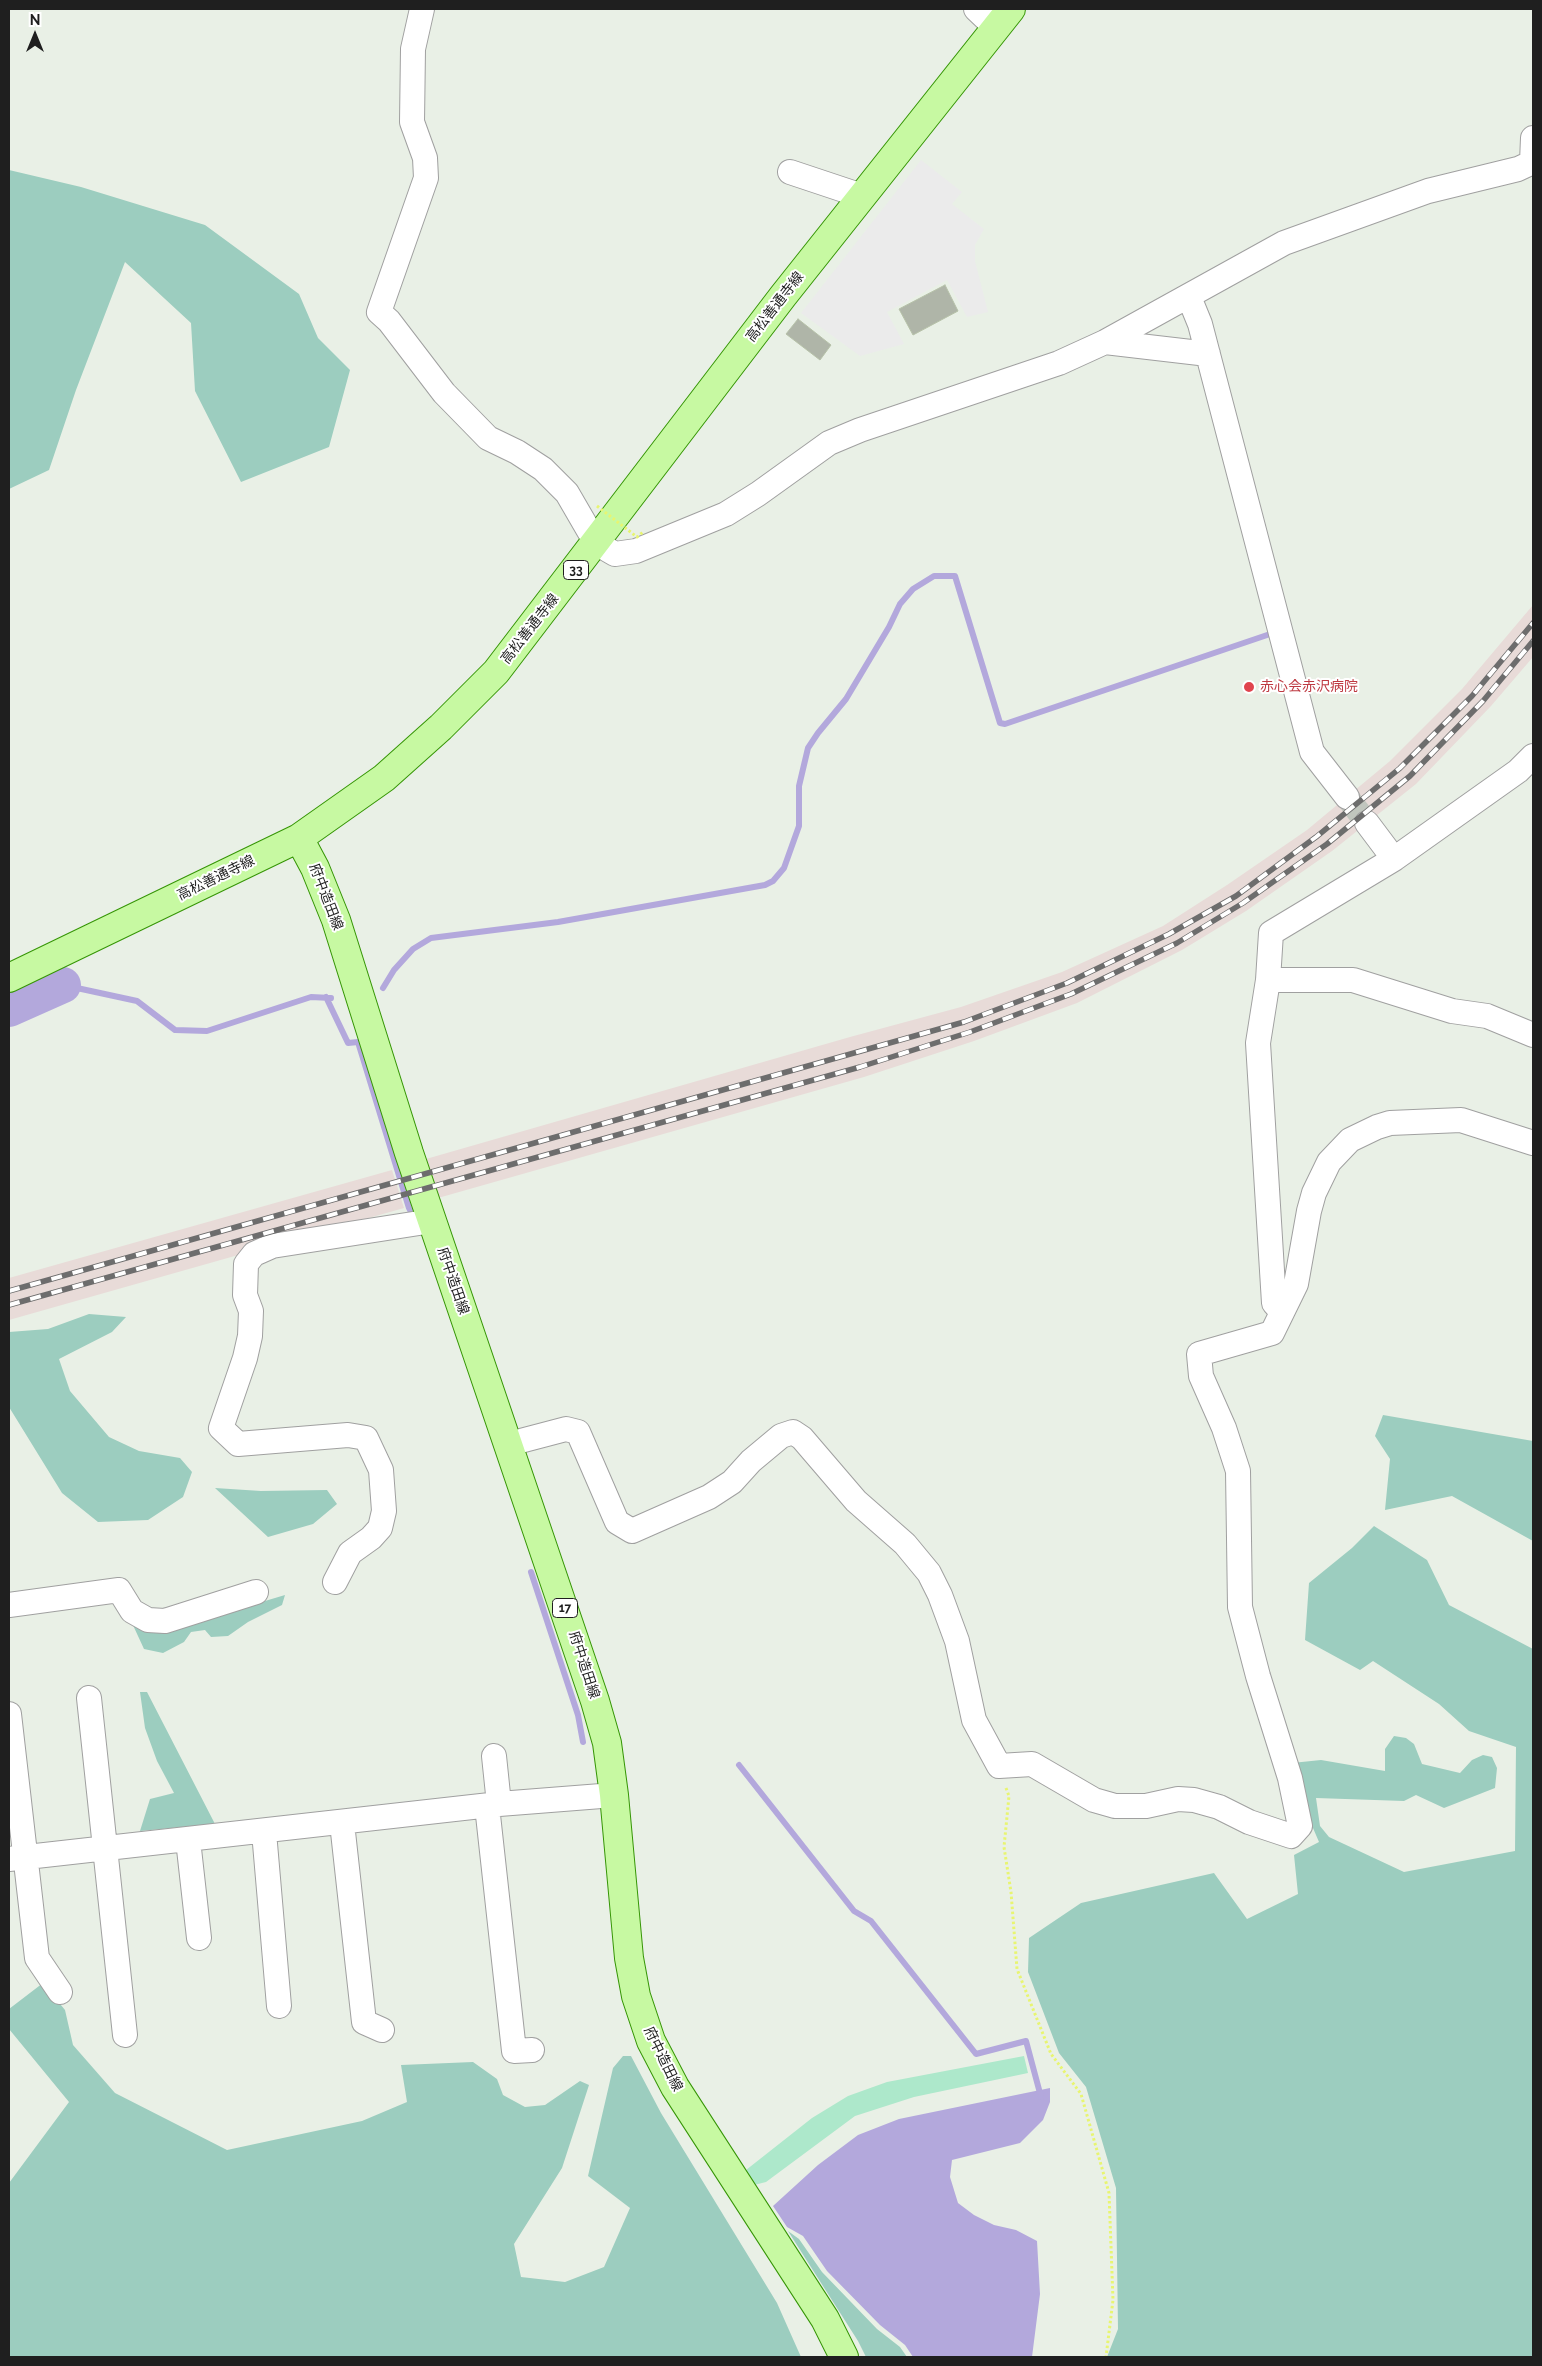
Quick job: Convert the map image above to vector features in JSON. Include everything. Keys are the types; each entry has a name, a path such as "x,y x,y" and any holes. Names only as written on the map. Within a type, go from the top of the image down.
{"main road":[{"name":"高松善通寺線","path":"9,978 299,838 384,778 441,727 496,672 783,296 1004,19"},
{"name":"府中造田線","path":"299,838 315,868 336,920 432,1221 509,1444 592,1692 607,1743 614,1795 629,1958 636,1996 651,2041 675,2086 825,2319 844,2357"}],"street":[{"path":"422,9 413,49 412,122 425,158 426,178 379,312 389,320 444,393 488,438 516,452 543,469 567,493 596,543 614,554 636,551 726,514 758,494 830,443 860,430 1059,363 1106,342 1189,298 1284,243 1428,191 1518,168 1532,162 1533,138"},
{"path":"976,9 1004,19"},
{"path":"790,172 862,196"},
{"path":"1189,298 1200,324 1312,752 1347,797"},
{"path":"1106,342 1208,354"},
{"path":"1282,1312 1274,1303 1258,1043 1268,980 1270,933 1394,859 1518,771 1533,756"},
{"path":"1366,823 1394,859"},
{"path":"1268,980 1353,980 1452,1012 1486,1016 1533,1035"},
{"path":"509,1444 566,1429 578,1432 616,1522 632,1531 709,1497 732,1482 751,1462 781,1436 792,1432 802,1438 856,1501 905,1544 929,1573 957,1641 974,1720 999,1766 1032,1764 1094,1800 1115,1806 1146,1806 1178,1800 1194,1800 1219,1807 1249,1822 1290,1836 1300,1826 1290,1778 1258,1676 1240,1607 1238,1471 1224,1428 1201,1376 1199,1354 1272,1333 1296,1284 1308,1211 1314,1193 1329,1162 1350,1140 1377,1126 1461,1120 1533,1143"},
{"path":"335,1582 350,1553 371,1538 380,1528 384,1511 381,1470 366,1438 348,1435 238,1444 221,1428 245,1358 250,1336 252,1311 245,1295 246,1264 254,1254 272,1246 432,1221"},
{"path":"9,1605 118,1590 132,1612 148,1620 165,1621 256,1592"},
{"path":"89,1698 125,2035"},
{"path":"9,1714 17,1858 37,1958 60,1992"},
{"path":"494,1756 493,1805 514,2051 532,2050"},
{"path":"17,1858 493,1805 614,1795"},
{"path":"342,1823 364,2022 382,2030"},
{"path":"264,1832 279,2006"},
{"path":"188,1840 198,1938"}],"path":[{"path":"596,506 637,537 643,532"},
{"path":"999,1766 1009,1796 1004,1847 1011,1892 1017,1969 1051,2054 1081,2094 1109,2193 1113,2300 1106,2357"}],"shaded area":[{"path":"921,160 962,192 952,204 984,229 975,245 975,261 988,312 967,317 947,280 887,312 904,344 860,356 801,313"},
{"path":"9,170 81,187 205,225 299,294 318,338 350,370 329,447 241,482 195,391 191,323 125,262 76,390 49,470 9,489"},
{"path":"1533,605 1533,657 1491,706 1416,784 1332,851 1246,911 1182,950 1077,1003 974,1041 864,1077 438,1198 426,1159 961,1007 1062,972 1163,926 1307,830 1390,761 1462,689"},
{"path":"392,1170 404,1208 9,1320 9,1278"},
{"path":"89,1314 126,1317 112,1332 59,1359 70,1391 109,1437 139,1451 180,1458 192,1472 183,1497 148,1520 98,1522 62,1493 9,1407 9,1332 48,1329"},
{"path":"1383,1415 1533,1441 1533,1541 1452,1496 1385,1510 1390,1459 1375,1436"},
{"path":"215,1488 261,1491 327,1490 337,1504 313,1524 268,1537"},
{"path":"1374,1526 1427,1560 1449,1605 1533,1649 1533,2357 1107,2357 1118,2329 1116,2188 1086,2087 1059,2053 1028,1972 1029,1938 1081,1903 1214,1873 1247,1919 1298,1894 1294,1855 1319,1842 1313,1828 1304,1821 1292,1763 1321,1760 1385,1771 1385,1749 1394,1736 1406,1738 1414,1744 1422,1764 1460,1773 1472,1760 1483,1755 1492,1757 1497,1768 1495,1788 1444,1808 1416,1795 1404,1801 1316,1798 1320,1826 1329,1837 1404,1872 1515,1851 1516,1747 1469,1731 1439,1704 1373,1661 1360,1670 1305,1640 1309,1583 1352,1548"},
{"path":"285,1595 282,1605 248,1622 228,1636 211,1637 205,1630 191,1632 184,1642 163,1653 144,1649 132,1623 265,1601"},
{"path":"140,1692 147,1692 215,1824 140,1831 150,1799 174,1793 157,1761 145,1728"},
{"path":"43,1983 65,2010 73,2045 115,2093 227,2150 362,2121 407,2102 401,2065 473,2062 497,2079 503,2095 525,2107 545,2105 580,2081 589,2085 562,2168 514,2244 521,2277 565,2282 604,2267 630,2208 588,2176 613,2068 623,2056 631,2056 661,2113 777,2303 801,2357 9,2357 9,2183 69,2102 9,2029 9,2009"},
{"path":"1050,2088 1050,2102 1043,2120 1020,2143 952,2160 950,2177 958,2203 974,2215 994,2225 1016,2230 1037,2241 1040,2294 1032,2357 913,2357 905,2345 880,2325 827,2271 803,2236 787,2227 773,2206 818,2165 858,2135 899,2119"},
{"path":"788,2231 799,2239 822,2272 877,2329 900,2347 907,2357 866,2357 858,2341"}],"green space":[{"path":"1024,2056 1028,2073 914,2097 855,2116 766,2182 754,2185 746,2170 812,2118 848,2096 887,2082"}],"building":[{"path":"945,285 958,311 913,335 899,309"},
{"path":"798,319 831,345 820,360 786,334"}],"waterway":[{"path":"383,988 394,970 413,949 431,938 558,922 765,885 773,881 784,868 799,826 799,786 808,748 846,699 889,627 900,604 913,589 934,576 955,576 1000,723 1005,724 1276,632"},
{"path":"63,985 137,1001 175,1030 207,1031 311,997 331,998"},
{"path":"9,1009 63,985"},
{"path":"326,997 348,1043 358,1042 409,1208 415,1220"},
{"path":"531,1572 578,1715 583,1742"},
{"path":"739,1765 854,1911 871,1921 976,2054 1026,2041 1041,2097"}],"tunnel":[{"path":"1347,797 1367,823"}],"railway":[{"path":"9,1291 964,1022 1067,983 1169,934 1236,896 1316,837 1400,768 1472,696 1533,623"},
{"path":"9,1305 860,1067 970,1032 1071,994 1177,943 1243,903 1327,844 1410,776 1483,701 1533,641"}],"place":[{"name":"赤心会赤沢病院","path":"1249,687"}]}
